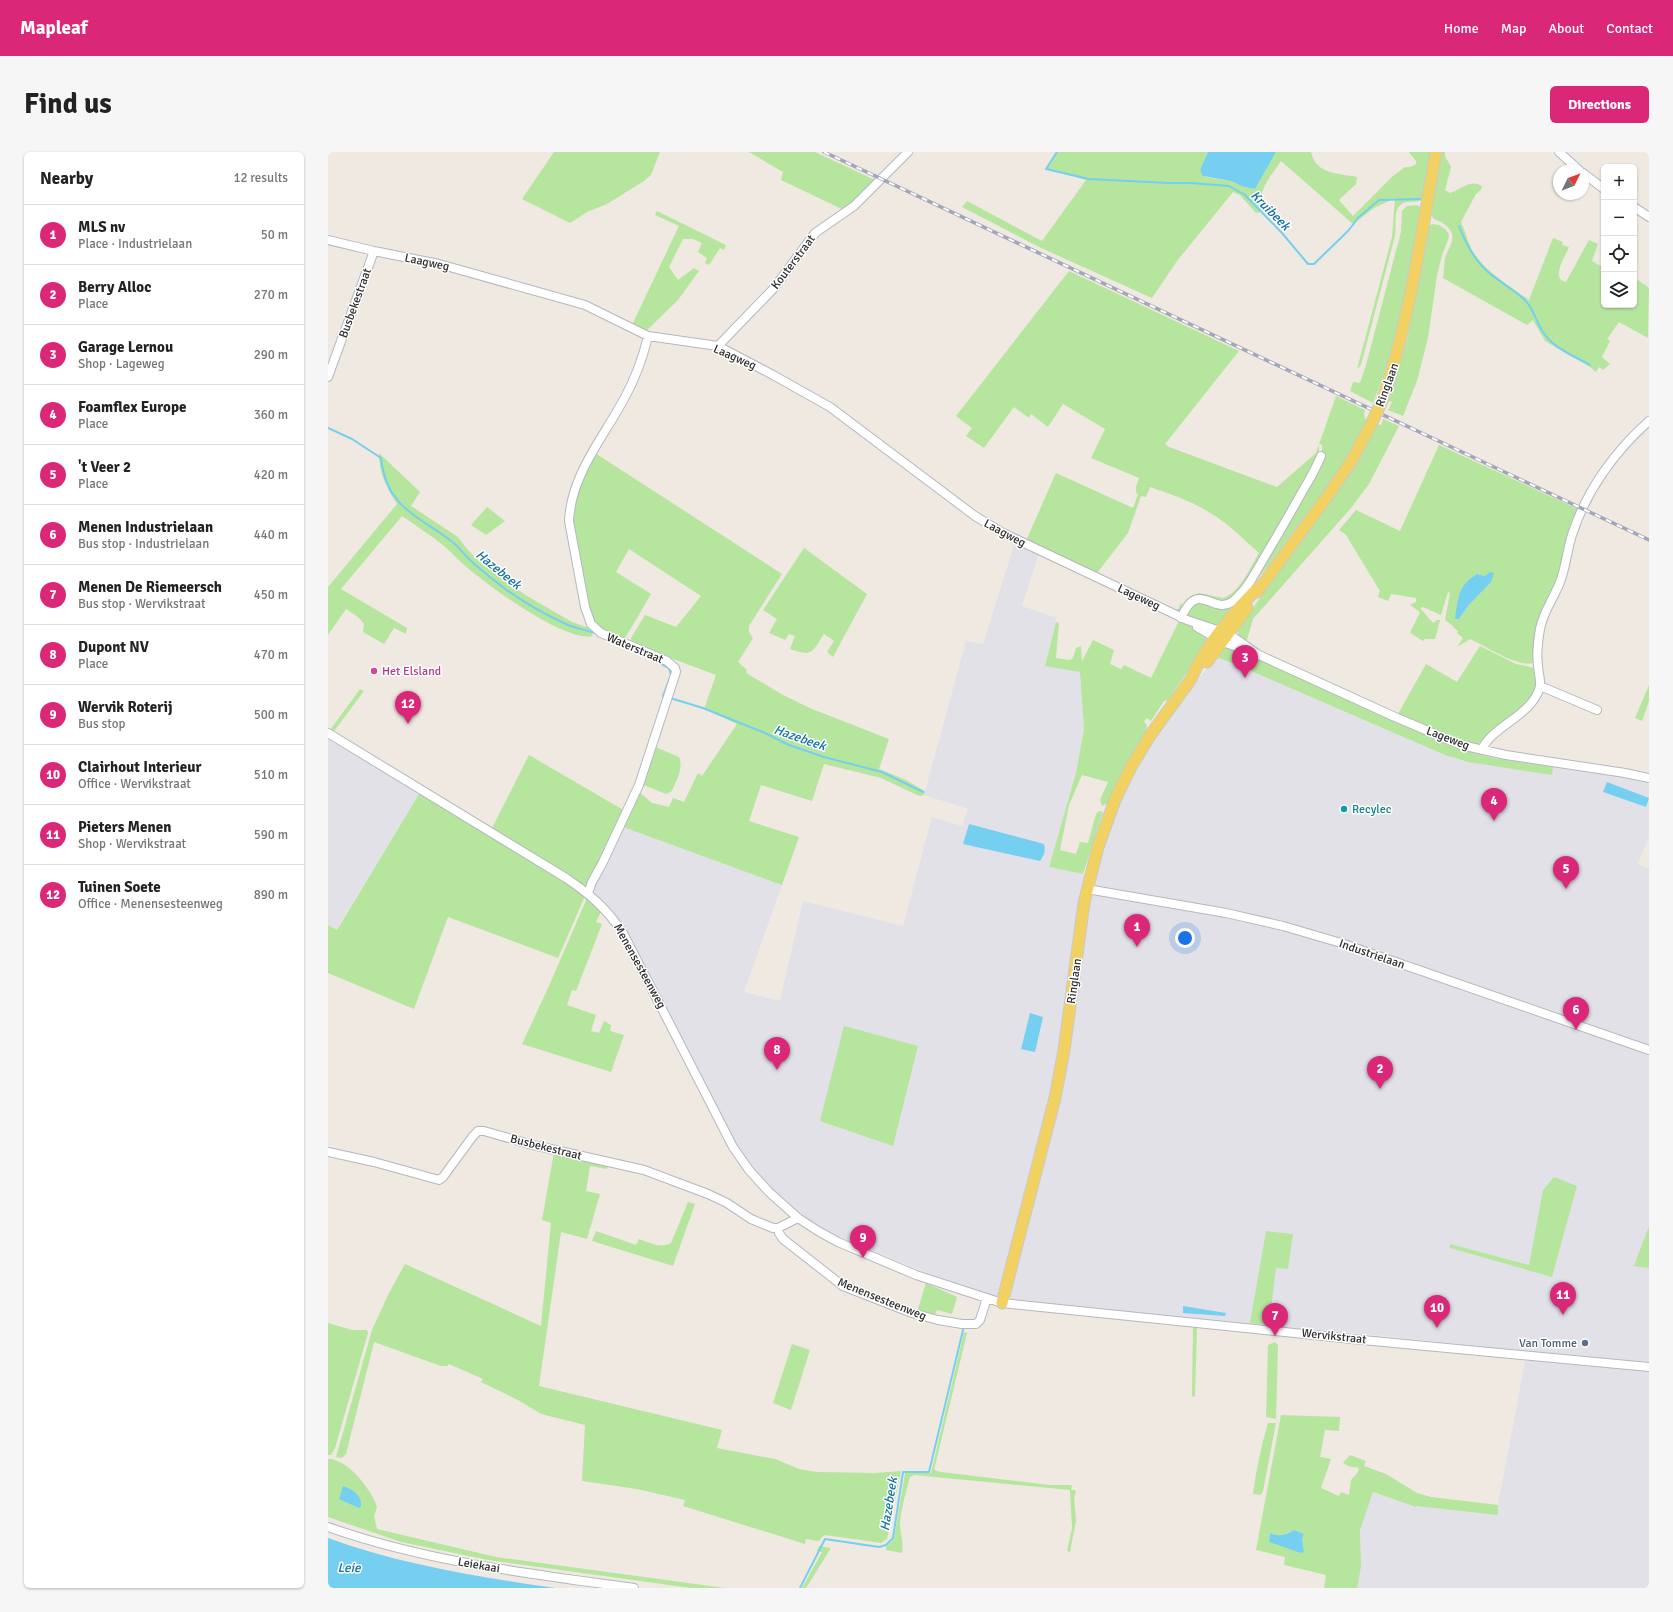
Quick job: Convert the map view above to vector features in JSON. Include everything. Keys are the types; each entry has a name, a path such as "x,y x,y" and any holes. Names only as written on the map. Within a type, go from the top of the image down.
{"main road":[{"name":"Ringlaan","path":"994,1300 1055,1098 1064,1050 1087,889 1104,828 1126,777 1142,747 1191,678 1196,667 1222,637 1248,598 1260,586 1326,498 1352,460 1373,420 1382,400 1397,357 1436,152"}],"street":[{"name":"Kouterstraat","path":"718,346 774,288 815,233 854,206 908,152"},
{"path":"1559,152 1572,164"},
{"path":"1589,178 1601,187"},
{"path":"1637,209 1649,217"},
{"name":"Laagweg","path":"328,240 439,264 585,305 648,336 718,346 830,407 988,524 1003,533 1096,577"},
{"name":"Busbekestraat","path":"328,377 374,251"},
{"name":"Waterstraat","path":"588,893 639,785 676,672 674,666 667,661 601,633 591,624 585,607 569,521 569,512 578,480 630,386 644,353 648,336"},
{"path":"1482,750 1484,744 1527,708 1540,686 1537,664 1540,628 1544,615 1561,580 1576,524 1589,497 1612,459 1626,442 1648,423"},
{"path":"1184,619 1186,607 1193,600 1200,598 1219,605 1225,605 1236,598 1245,588 1283,527 1320,456"},
{"name":"Lageweg","path":"1096,577 1259,655 1462,745 1506,755 1625,772 1649,778"},
{"path":"1540,686 1597,710"},
{"name":"Menensesteenweg","path":"328,733 588,893 602,906 624,933 733,1148 749,1170 769,1192 798,1218 838,1242 916,1275 994,1300 976,1324 962,1324 938,1320 912,1313 836,1282 783,1239 778,1228"},
{"name":"Industrielaan","path":"1087,889 1226,913 1297,930 1341,943 1649,1050"},
{"name":"Busbekestraat","path":"328,1152 374,1162 439,1180 443,1177 473,1136 478,1131 484,1131 533,1145 644,1170 708,1194 727,1203 751,1219 773,1228 778,1228"},
{"path":"778,1228 798,1218"},
{"name":"Wervikstraat","path":"994,1300 1352,1339 1649,1366"},
{"name":"Leiekaai","path":"328,1527 389,1546 478,1566 634,1588"}],"shaded area":[{"path":"1015,542 1039,553 1022,606 1057,618 1045,665 1080,671 1084,729 1076,773 1049,867 1094,876 1115,811 1143,754 1175,709 1216,657 1445,755 1468,762 1552,774 1553,767 1620,776 1649,784 1649,838 1637,864 1649,869 1649,1588 1357,1588 1361,1567 1360,1530 1373,1492 1416,1507 1416,1505 1498,1515 1498,1505 1527,1351 1346,1332 1340,1334 1271,1327 1268,1325 1004,1300 925,1272 844,1239 804,1218 774,1193 749,1164 728,1133 680,1034 625,929 616,916 592,891 623,827 782,885 744,992 780,1001 803,901 903,926 932,817 962,826 968,809 924,795 966,641 983,644"},
{"path":"328,739 419,794 336,930 328,925"}],"green space":[{"path":"554,152 660,152 651,175 644,181 607,204 587,212 570,223 522,199"},
{"path":"749,152 815,152 877,181 846,211 781,180 783,172"},
{"path":"1058,152 1208,152 1200,170 1205,177 1231,181 1244,187 1255,189 1276,152 1311,152 1314,160 1323,169 1329,172 1357,177 1356,184 1339,200 1353,216 1393,176 1405,167 1410,167 1416,164 1416,161 1409,152 1431,152 1423,200 1402,204 1397,211 1395,236 1361,365 1357,369 1392,237 1395,198 1374,208 1353,224 1281,161 1265,185 1261,197 1261,212 1256,213 1240,195 1233,192 1177,261 1152,298 1039,247 962,207 967,201 1042,241 1086,180 1047,169"},
{"path":"1442,152 1445,152 1445,156 1451,167 1445,190 1450,193 1474,183 1482,186 1461,222 1471,248 1489,270 1529,300 1553,238 1563,242 1562,245 1569,247 1559,272 1559,277 1561,280 1566,282 1589,240 1598,244 1592,261 1601,266 1601,308 1637,308 1637,279 1649,288 1648,338 1619,322 1607,339 1610,341 1602,357 1610,364 1603,370 1599,367 1596,372 1545,341 1533,320 1527,325 1443,278 1445,258 1451,245 1452,237 1449,228 1433,218 1431,213"},
{"path":"1417,205 1421,208 1402,307 1390,356 1373,403 1350,391 1353,382 1360,383 1366,365 1401,232 1402,211 1407,206"},
{"path":"657,211 726,245 724,250 720,248 709,265 705,263 707,258 698,252 702,243 693,239 683,239 669,267 678,280 694,268 699,271 678,300 645,332 632,325 679,226 655,215"},
{"path":"1432,224 1439,225 1446,230 1449,235 1437,275 1428,338 1417,381 1403,416 1388,410 1392,402 1388,401 1407,340 1429,226"},
{"path":"1069,271 1239,351 1165,444 1169,447 1277,487 1316,453 1319,444 1319,454 1315,466 1287,516 1248,580 1237,594 1229,601 1218,602 1200,597 1188,602 1185,600 1199,593 1223,598 1229,595 1235,591 1259,553 1217,517 1181,498 1150,487 1146,497 1141,496 1128,533 1097,573 1175,610 1178,609 1181,603 1183,608 1180,613 1028,542 1027,539 1029,534 1056,473 1133,508 1138,494 1136,493 1136,487 1139,478 1091,458 1105,429 1063,404 1048,427 1031,414 1029,418 1014,407 984,448 966,436 972,428 956,416"},
{"path":"1336,396 1365,410 1364,414 1366,421 1356,443 1332,480 1270,563 1221,624 1216,626 1206,622 1205,624 1187,617 1187,610 1194,602 1200,600 1227,606 1237,600 1244,592 1322,460 1322,445 1319,444"},
{"path":"1383,419 1399,426 1369,484 1351,508 1253,619 1246,643 1239,637 1237,630 1351,471 1377,424 1381,425"},
{"path":"1439,445 1580,510 1533,663 1518,662 1510,659 1470,639 1457,647 1463,638 1457,633 1458,631 1453,626 1445,620 1450,593 1448,592 1441,615 1423,607 1420,608 1433,623 1440,620 1435,639 1425,639 1423,641 1410,633 1420,612 1410,605 1416,602 1416,598 1391,594 1388,601 1378,597 1380,590 1346,535 1339,530 1356,510 1400,531","holes":["1477,574 1485,576 1488,585 1468,606 1459,619 1461,593 1466,582"]},
{"path":"379,453 420,492 411,506 458,537 467,549 482,564 527,596 572,622 589,628 593,636 580,636 564,630 525,610 488,584 429,534 402,516 341,589 407,628 406,634 394,628 384,644 363,632 364,624 360,619 346,609 328,635 328,587 397,504 384,480 380,467"},
{"path":"595,453 782,574 749,626 749,632 753,638 738,662 747,670 746,673 783,695 812,709 889,739 879,769 904,779 925,791 924,795 917,795 881,778 824,764 812,801 761,785 749,821 799,837 782,885 623,827 638,791 652,803 669,807 673,798 684,802 698,773 702,776 737,724 704,709 716,675 631,643 631,638 645,615 676,627 701,596 629,549 616,572 651,594 624,640 594,625 577,562 572,530 572,514 577,492"},
{"path":"487,507 505,521 486,535 471,525"},
{"path":"804,548 867,594 833,657 827,652 834,641 824,634 811,652 804,653 790,649 795,636 789,634 785,640 769,633 777,619 763,610"},
{"path":"1180,619 1199,630 1207,640 1168,700 1164,701 1151,721 1147,718 1144,721 1147,726 1145,734 1134,751 1108,803 1102,806 1100,800 1108,782 1082,775 1069,805 1060,850 1076,854 1080,842 1088,843 1096,814 1099,811 1103,812 1083,874 1049,867 1076,773 1084,729 1080,672 1045,666 1056,622 1059,623 1056,658 1070,660 1073,658 1076,648 1081,646 1082,661 1093,640 1114,650 1110,664 1121,669 1124,665 1151,678"},
{"path":"1228,645 1471,752 1494,758 1553,767 1552,775 1468,762 1445,755 1216,657 1222,647"},
{"path":"1480,646 1516,664 1535,668 1537,687 1530,700 1478,744 1469,744 1398,714 1426,664 1457,682"},
{"path":"1649,685 1649,701 1642,721 1635,718"},
{"path":"360,689 364,691 334,731 330,730"},
{"path":"653,746 679,757 681,766 679,774 672,791 666,794 641,784"},
{"path":"529,755 625,811 589,884 585,885 581,883 492,828"},
{"path":"419,794 539,866 585,896 558,958 448,917 414,1009 328,973 328,925 337,930"},
{"path":"587,898 602,910 596,922 602,924 576,991 572,990 567,1005 596,1015 591,1031 599,1033 604,1021 611,1025 610,1031 624,1035 611,1072 522,1044"},
{"path":"844,1026 918,1046 893,1146 820,1121"},
{"path":"554,1152 608,1165 607,1169 590,1166 586,1191 600,1194 587,1239 561,1232 539,1386 722,1430 717,1448 775,1459 799,1469 817,1472 875,1473 901,1471 887,1539 881,1543 825,1535 819,1541 806,1539 805,1544 683,1506 685,1500 637,1489 582,1481 585,1425 541,1414 518,1400 481,1382 483,1379 449,1364 447,1366 441,1366 374,1342 346,1454 342,1458 336,1457 372,1330 389,1293 405,1264 541,1326 551,1223 542,1220"},
{"path":"1554,1177 1577,1186 1552,1277 1450,1248 1450,1244 1529,1265 1543,1190"},
{"path":"688,1202 695,1204 673,1266 592,1241 596,1231 636,1245 639,1239 659,1245 667,1245 671,1243"},
{"path":"1649,1226 1649,1268 1634,1266"},
{"path":"1266,1231 1293,1234 1288,1269 1276,1268 1269,1325 1250,1323"},
{"path":"926,1283 957,1297 952,1314 937,1310 934,1317 917,1312"},
{"path":"328,1323 352,1330 367,1330 368,1333 335,1448 331,1455 328,1455"},
{"path":"1193,1327 1197,1327 1195,1397 1192,1396"},
{"path":"964,1332 967,1333 934,1470 1049,1485 1072,1485 1071,1490 1075,1490 1076,1492 1074,1497 1076,1521 1070,1552 1067,1551 1072,1528 1070,1490 914,1475 910,1477 901,1512 900,1524 903,1545 902,1553 886,1550 886,1547 894,1539 905,1473 931,1473"},
{"path":"1275,1342 1278,1345 1276,1419 1266,1417 1268,1345"},
{"path":"792,1344 810,1350 791,1410 773,1403"},
{"path":"1281,1415 1340,1417 1339,1431 1325,1430 1320,1457 1331,1459 1321,1488 1339,1496 1341,1492 1349,1495 1351,1480 1358,1472 1359,1468 1348,1466 1343,1463 1350,1455 1366,1461 1364,1466 1386,1474 1417,1493 1431,1497 1498,1505 1498,1515 1416,1507 1373,1492 1360,1530 1361,1567 1357,1588 1324,1588 1326,1575 1284,1565 1285,1557 1256,1550","holes":["1294,1530 1304,1534 1302,1547 1269,1542 1270,1533 1279,1535"]},
{"path":"1268,1423 1276,1423 1263,1491 1261,1495 1253,1494 1259,1458"},
{"path":"328,1459 335,1460 351,1469 370,1492 377,1507 374,1516 377,1529 496,1557 725,1588 691,1588 488,1560 401,1542 328,1517"},
{"path":"819,1546 831,1548 806,1588 802,1588 822,1552 817,1551"}],"water":[{"path":"1208,152 1276,152 1255,189 1244,187 1231,181 1203,176 1200,170"},
{"path":"1490,572 1494,573 1491,582 1468,606 1459,619 1455,619 1462,588 1477,574 1485,576"},
{"path":"1607,782 1649,798 1646,807 1603,792"},
{"path":"969,824 1044,844 1044,855 1040,861 963,844"},
{"path":"1030,1013 1043,1017 1035,1052 1021,1049"},
{"path":"1183,1306 1226,1313 1225,1316 1183,1313"},
{"path":"343,1486 353,1491 358,1496 361,1502 361,1506 359,1508 339,1499"},
{"path":"1294,1530 1304,1534 1302,1540 1304,1552 1301,1553 1269,1542 1270,1533 1282,1535"},
{"name":"Leie","path":"328,1538 384,1556 412,1563 556,1588 328,1588"}],"waterway":[{"name":"Kruibeek","path":"1057,152 1046,169 1089,179 1229,186 1245,195 1282,233 1308,264 1314,264 1348,231 1359,217 1379,200 1420,199"},
{"name":"Kruibeek","path":"1459,226 1475,257 1488,272 1525,300 1531,307 1547,338 1564,351 1590,365"},
{"name":"Hazebeek","path":"328,428 352,439 381,458 384,474 389,487 404,507 453,542 474,564 499,584 528,604 548,615 575,628 597,634"},
{"name":"Hazebeek","path":"649,657 669,668 671,675 663,696"},
{"name":"Hazebeek","path":"670,698 703,708 765,733 789,745 824,757 882,772 923,792"},
{"name":"Hazebeek","path":"800,1588 825,1539 879,1547 886,1545 893,1538 903,1472 929,1472 963,1330"}],"railway":[{"path":"824,152 1649,540"}],"place":[{"name":"Het Elsland","path":"374,671"},
{"name":"Garage Lernou","path":"1245,678"},
{"name":"Tuinen Soete","path":"408,724"},
{"name":"Recylec","path":"1344,809"},
{"name":"Foamflex Europe","path":"1494,821"},
{"name":"'t Veer 2","path":"1566,889"},
{"name":"MLS nv","path":"1137,947"},
{"name":"Menen Industrielaan","path":"1576,1030"},
{"name":"Dupont NV","path":"777,1070"},
{"name":"Berry Alloc","path":"1380,1089"},
{"name":"Wervik Roterij","path":"863,1258"},
{"name":"Pieters Menen","path":"1563,1315"},
{"name":"Clairhout Interieur","path":"1437,1328"},
{"name":"Menen De Riemeersch","path":"1275,1336"},
{"name":"Van Tomme","path":"1585,1343"}]}
